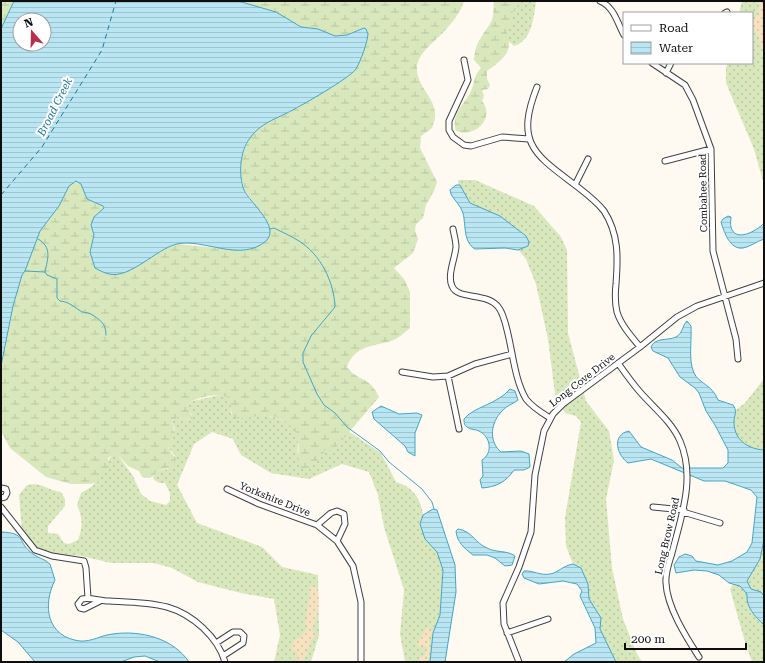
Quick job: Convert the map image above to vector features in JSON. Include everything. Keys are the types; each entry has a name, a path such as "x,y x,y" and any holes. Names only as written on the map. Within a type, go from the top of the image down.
{"street":[{"path":"600,1 606,4 612,11 623,33"},
{"path":"464,60 468,80 449,121 449,130 453,137 464,145 471,146 502,137 529,139"},
{"name":"Combahee Road","path":"653,64 685,85 698,111 711,149 713,251 736,339 738,359"},
{"path":"666,73 670,64"},
{"path":"537,87 528,116 529,139 538,154 554,169 591,197 603,210 613,229 618,249 616,292 617,311 623,325 640,348"},
{"path":"665,161 711,149"},
{"path":"575,185 588,160"},
{"path":"453,229 456,248 450,281 452,288 457,293 483,297 497,305 501,310 520,384 526,399 531,405 550,418"},
{"name":"Long Cove Drive","path":"518,662 504,624 503,603 521,562 531,532 537,465 541,444 550,418 563,404 640,348 677,317 697,306 764,283"},
{"path":"402,372 433,377 448,376 488,360 512,354"},
{"name":"Long Brow Road","path":"618,364 639,391 674,429 680,442 688,469 684,511 669,562 666,582 671,606 686,636 699,657"},
{"path":"448,376 460,428"},
{"path":"1,488 6,489 7,493 6,496 1,498 1,504"},
{"name":"Yorkshire Drive","path":"227,488 259,504 317,525 337,541 353,566 362,602 361,662"},
{"path":"653,507 684,511 720,523"},
{"path":"1,508 35,550 52,556 84,561 86,568 88,598"},
{"name":"Yorkshire Drive","path":"317,525 330,514 337,511 344,514 345,524 337,541"},
{"path":"100,601 84,609 80,608 80,600 88,598 100,601 140,603 167,607 192,619 216,643 225,662"},
{"path":"508,633 548,619"},
{"path":"216,643 237,632 242,633 245,640 240,646 223,656"}],"green space":[{"path":"1,1 14,1 1,29"},
{"path":"238,1 464,1 455,18 444,32 424,51 418,62 417,68 419,80 432,102 435,115 432,128 421,136 420,148 437,182 426,205 423,218 416,224 415,231 418,239 413,253 394,268 404,279 410,292 410,328 394,340 359,351 350,360 347,367 351,372 368,382 379,397 333,451 326,450 310,469 300,469 298,461 298,438 294,429 290,425 272,416 233,418 229,398 214,395 202,397 188,404 188,409 193,418 190,420 176,418 172,421 175,434 168,448 176,459 172,467 157,471 151,477 142,477 139,471 128,466 118,455 113,455 108,458 109,467 98,482 90,484 71,484 46,477 10,448 1,431 1,366 13,306 22,275 25,271 40,231 59,206 69,186 76,181 82,184 87,199 103,206 104,208 94,217 91,225 94,235 90,252 130,270 164,249 177,244 239,250 263,244 266,220 245,191 241,179 241,158 249,139 260,126 289,112 348,76 364,28 347,35 335,36 318,29 301,27 276,12"},
{"path":"494,1 522,1 511,14 511,25 507,33 509,47 505,55 487,71 487,79 490,85 488,89 482,90 484,96 482,101 486,107 485,120 476,130 463,133 456,131 455,120 459,110 471,91 476,76 481,68 474,60 476,47 492,20"},
{"path":"507,1 536,1 531,28 525,39 514,46 501,34"},
{"path":"742,1 764,1 764,185 754,149 726,83 726,68 728,64 753,64 753,12 739,12"},
{"path":"458,180 475,180 534,206 561,237 567,250 568,333 586,401 609,431 614,460 606,499 612,568 623,619 637,654 642,662 603,662 595,619 566,546 565,518 581,422 576,416 565,413 555,394 548,339 536,284 526,259 509,239 460,197"},
{"path":"764,379 764,662 752,662 730,589 760,540 763,510 727,417 745,403"},
{"path":"219,395 229,397 232,405 231,414 269,416 286,422 293,428 298,436 298,454 310,469 323,453 348,431 381,453 396,482 407,487 415,494 422,509 423,515 421,519 425,539 437,552 443,570 440,615 432,642 430,662 405,662 400,634 404,590 384,527 378,495 369,472 342,464 309,479 271,473 241,455 233,439 212,432 194,444 177,485 197,523 262,547 282,567 318,575 319,635 311,662 274,662 280,635 274,599 241,593 198,582 172,568 154,563 111,563 82,556 47,553 34,546 22,531 19,495 27,485 41,485 61,492 65,499 65,506 48,526 48,533 58,534 64,543 69,544 78,540 82,523 77,505 81,493 90,488 96,482 102,474 109,459 113,455 118,455 133,476 141,494 150,501 166,505 170,501 170,493 165,483 160,483 154,480 153,477 157,471 168,469 175,455 168,448 175,430 172,421 176,418 190,420 192,415 188,409 188,404 193,401"}],"sand":[{"path":"759,1 764,1 764,62 759,38 753,26 754,19 758,14"},
{"path":"315,586 319,602 312,630 315,633 314,638 310,640 310,649 303,651 308,653 304,659 306,662 297,662 297,652 291,650 294,640 300,638 309,626 306,626 305,620 308,617 306,616 310,595 309,590 310,587"},
{"path":"427,627 432,631 429,641 430,651 427,662 418,662 420,657 426,655 426,646 421,646 420,648 417,644"}],"water":[{"name":"Broad Creek","path":"14,1 238,1 276,12 301,27 318,29 335,36 347,35 364,28 366,29 368,34 362,57 356,69 352,73 313,99 262,126 250,138 244,149 241,163 242,184 247,195 263,215 270,229 270,235 266,241 256,247 245,250 234,250 187,243 177,244 169,247 126,272 107,274 95,268 90,252 94,235 91,225 94,217 104,208 103,206 87,199 81,184 76,181 69,186 59,206 40,231 25,271 22,275 13,306 1,366 1,29"},
{"path":"456,185 460,185 470,203 500,216 526,236 529,242 528,246 518,250 505,248 475,249 471,246 467,238 462,210 452,196 450,190"},
{"path":"728,216 731,217 731,227 733,232 741,235 752,232 764,223 764,239 743,248 734,246 728,240 721,222"},
{"path":"687,321 691,326 691,362 696,377 709,387 718,400 733,405 735,410 734,427 742,442 752,448 764,450 764,540 760,559 747,581 751,589 761,592 764,596 764,625 750,608 747,594 740,586 729,583 719,575 707,571 694,570 676,573 674,565 679,557 685,554 692,556 696,561 718,565 732,561 747,552 752,543 757,497 751,490 725,481 704,481 651,459 628,463 621,455 619,450 618,441 620,437 623,433 629,431 641,447 672,460 682,468 723,468 728,463 728,450 706,411 699,393 695,388 680,377 668,358 653,351 651,347 659,340 676,337"},
{"path":"510,389 515,391 518,400 505,408 495,420 492,432 494,442 501,452 521,451 529,454 530,467 524,470 514,470 508,478 500,483 482,488 480,480 483,476 482,460 488,453 488,441 486,437 478,430 470,429 466,426 464,419 473,411 499,398"},
{"path":"381,406 399,414 417,413 422,415 415,433 415,456 408,452 405,446 374,419 372,412"},
{"path":"433,509 437,510 455,565 456,592 445,662 430,662 433,633 440,615 443,570 437,552 425,539 420,524 423,515"},
{"path":"458,529 467,532 487,548 494,551 509,553 515,556 512,565 505,566 495,558 487,555 473,555 459,542 456,531"},
{"path":"1,532 19,536 28,550 50,564 55,580 51,590 48,610 54,627 60,633 69,638 80,641 123,633 145,635 174,647 189,662 160,662 145,656 134,657 121,662 35,662 18,642 1,630"},
{"path":"573,564 581,568 588,584 589,599 601,618 600,629 616,662 564,662 574,654 596,643 595,628 580,596 582,591 577,584 563,581 539,584 524,578 522,574 524,571 527,571 550,574"}],"waterway":[{"path":"270,229 274,228 296,239 307,247 320,261 332,288 335,307 311,336 303,353 303,362 317,394 324,405 335,413 347,427 380,451 389,462 422,489 432,502 434,509"},
{"path":"38,239 45,246 48,253 45,272"},
{"path":"25,271 45,272 47,275 57,279 57,298 60,301 68,303 80,311 91,314 97,318 104,325 106,335"}],"ferry route":[{"path":"1,195 42,147 102,50 116,1"}]}
